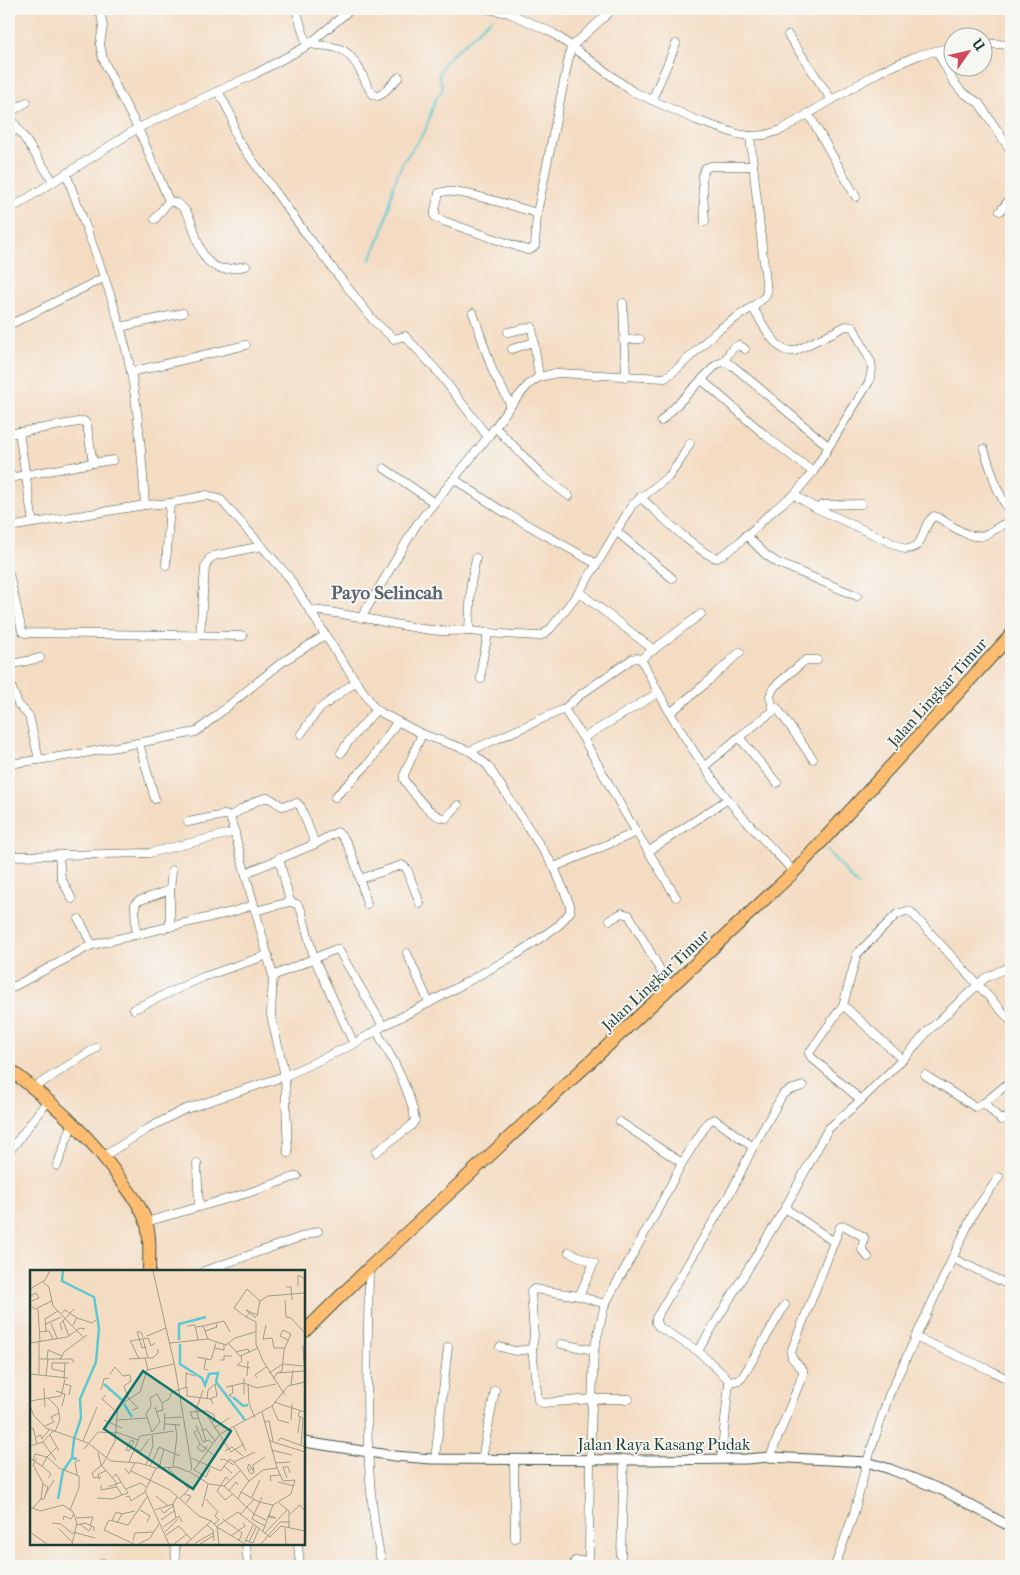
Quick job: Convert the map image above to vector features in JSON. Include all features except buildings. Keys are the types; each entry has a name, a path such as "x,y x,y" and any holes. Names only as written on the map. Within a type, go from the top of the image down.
{"highway":[{"name":"Jalan Lingkar Timur","path":"305,1331 369,1268 794,872 1011,635"},
{"path":"9,1069 73,1122 104,1156 128,1189 146,1222 149,1244 149,1270"}],"street":[{"path":"100,9 103,26 100,44 101,54 138,128 169,201 183,207 187,212 198,244 212,264 219,268 228,269 246,266"},
{"path":"296,9 308,45"},
{"path":"9,210 138,128 256,74 308,45 351,9"},
{"path":"487,9 509,14 548,31 632,92 696,120 737,134 750,136 765,135 781,130 878,72 919,55 942,50"},
{"path":"537,213 460,192 445,191 439,193 435,210 435,215 438,218 530,250 535,244 537,213 571,47 612,9"},
{"path":"788,35 831,99"},
{"path":"652,100 676,44"},
{"path":"992,44 1011,45"},
{"path":"308,45 336,47 345,51 352,58 364,82 374,95 382,94 399,77"},
{"path":"937,51 953,81 962,92 979,103 1011,151"},
{"path":"9,73 9,78"},
{"path":"218,91 232,117 234,130 244,149 306,234 374,321 394,339 405,336 438,372 488,436"},
{"path":"27,102 9,114 53,181"},
{"path":"808,113 856,197"},
{"path":"9,134 18,129"},
{"path":"362,618 400,549 417,524 529,384 539,377 557,374 664,378 678,368 718,330 765,297 767,292 750,136"},
{"path":"705,222 702,176 705,168 711,166 753,166"},
{"path":"66,173 120,327 141,438 145,504"},
{"path":"1000,210 1011,198"},
{"path":"155,219 169,201"},
{"path":"9,325 103,278"},
{"path":"623,303 626,377"},
{"path":"640,497 712,558 721,556 785,500 794,495 813,472 869,382 872,369 871,362 853,327 846,326 800,349 788,351 782,349 777,343 752,307"},
{"path":"120,327 183,313"},
{"path":"474,313 493,372 511,405"},
{"path":"508,332 532,326 539,377"},
{"path":"624,340 640,339"},
{"path":"512,349 534,342"},
{"path":"130,372 246,345"},
{"path":"724,362 736,345 745,350"},
{"path":"661,421 717,364 724,362 733,366 828,446"},
{"path":"702,380 766,436 813,472"},
{"path":"9,434 86,422 93,464"},
{"path":"495,427 542,475 569,496"},
{"path":"19,432 33,523"},
{"path":"310,610 327,611 433,631 469,631 488,634 539,636 544,634 551,628 579,592 632,505 669,476 690,443"},
{"path":"984,449 997,488 1011,516"},
{"path":"9,478 113,460"},
{"path":"384,468 433,502"},
{"path":"454,479 499,509 597,564"},
{"path":"794,495 816,508 905,549 911,549 918,545 927,523 934,516 971,536 977,537 987,534 1000,525 1011,522"},
{"path":"9,527 145,504 170,503 198,496 215,496 226,504 288,576 355,682 376,710 422,734 470,751 491,770 554,868 570,905 570,912 567,917 519,953 354,1044 285,1076 183,1110 104,1156"},
{"path":"166,564 170,503"},
{"path":"816,508 822,505 860,504"},
{"path":"616,531 672,578"},
{"path":"746,535 766,555 778,563 857,596"},
{"path":"200,635 205,568 209,559 214,556 262,546"},
{"path":"469,631 471,583 476,558"},
{"path":"9,574 24,633 244,636"},
{"path":"579,592 654,650"},
{"path":"470,751 564,709 580,695 632,659 641,659 654,650 672,634 701,614"},
{"path":"481,678 488,634"},
{"path":"9,764 139,744 196,732 281,663 325,636"},
{"path":"670,713 740,652"},
{"path":"9,665 40,658"},
{"path":"641,659 670,713 728,799 794,872"},
{"path":"774,709 770,696 774,687 806,660 817,660"},
{"path":"9,681 18,704 29,716 39,760"},
{"path":"301,734 318,710 355,682"},
{"path":"583,738 658,693"},
{"path":"564,709 676,896"},
{"path":"705,766 774,709"},
{"path":"774,709 778,709 813,759"},
{"path":"341,753 349,740 376,710"},
{"path":"335,797 369,763 398,722"},
{"path":"422,734 404,775 404,780 428,809 441,818 446,818 458,806"},
{"path":"739,737 777,783"},
{"path":"139,744 155,799"},
{"path":"188,822 224,815 230,816 250,804 265,798 272,799 282,806 297,803 301,807 315,844"},
{"path":"649,851 728,799"},
{"path":"230,816 274,976 272,1023 285,1076 288,1153"},
{"path":"9,853 17,856 60,856 148,853 234,832"},
{"path":"554,868 637,832"},
{"path":"246,873 315,844 334,833 339,833 353,857 368,904"},
{"path":"60,856 61,878 72,900"},
{"path":"279,858 290,902"},
{"path":"360,879 402,865 407,869 420,904"},
{"path":"170,927 172,870"},
{"path":"136,935 136,902 170,890"},
{"path":"9,989 92,946 232,912 290,902 298,904 301,910 314,958 354,1044"},
{"path":"861,1100 811,1057 809,1053 843,1005 857,954 897,914 907,911 911,912 1011,1021"},
{"path":"610,920 622,913 629,915 670,989"},
{"path":"79,920 92,946"},
{"path":"274,976 336,948 340,951 380,1028 404,1084 415,1120 411,1126 376,1152"},
{"path":"407,953 429,1003"},
{"path":"134,1009 203,977 268,955"},
{"path":"698,1351 785,1208 828,1129 861,1100 928,1031 985,978 1011,966"},
{"path":"843,1005 902,1059"},
{"path":"33,1088 96,1048"},
{"path":"925,1075 974,1107 984,1103 1011,1081"},
{"path":"721,1459 729,1382 726,1376 698,1351 659,1327 656,1323 656,1318 733,1188 753,1147 783,1094 803,1086"},
{"path":"9,1152 48,1100"},
{"path":"984,1103 1001,1120 1011,1114"},
{"path":"573,1566 575,1561 586,1561 589,1557 594,1350 605,1304 682,1163 711,1119 714,1119 753,1147"},
{"path":"57,1166 73,1122"},
{"path":"620,1122 682,1163"},
{"path":"197,1163 199,1208"},
{"path":"146,1222 199,1208 297,1176"},
{"path":"835,1566 854,1513 867,1462 889,1395 974,1212 999,1177"},
{"path":"785,1208 834,1242"},
{"path":"770,1457 803,1370 792,1358 791,1352 840,1228 845,1226 864,1237 862,1250 868,1257"},
{"path":"207,1270 318,1231"},
{"path":"569,1252 594,1263 579,1296"},
{"path":"952,1258 1011,1286"},
{"path":"369,1268 367,1452 377,1542 382,1566"},
{"path":"605,1304 579,1296 534,1289 531,1291 534,1336 532,1349 539,1402 629,1399"},
{"path":"729,1382 742,1378 785,1305"},
{"path":"915,1337 1011,1381"},
{"path":"561,1344 594,1350"},
{"path":"435,1459 448,1347"},
{"path":"500,1347 515,1351 532,1349"},
{"path":"482,1459 495,1390"},
{"name":"Jalan Raya Kasang Pudak","path":"305,1442 367,1452 435,1459 721,1459 770,1457 867,1462 890,1469 944,1491 1011,1527"},
{"path":"514,1459 515,1538"},
{"path":"622,1556 624,1459"},
{"path":"176,1545 176,1566"},
{"path":"246,1545 248,1566"},
{"path":"298,1545 300,1566"}],"waterway":[{"path":"370,260 382,233 394,183 403,162 425,131 435,100 443,89 439,75 444,62 492,18"},
{"path":"827,850 858,886"}],"district":[{"name":"Payo Selincah","path":"387,592"}]}
